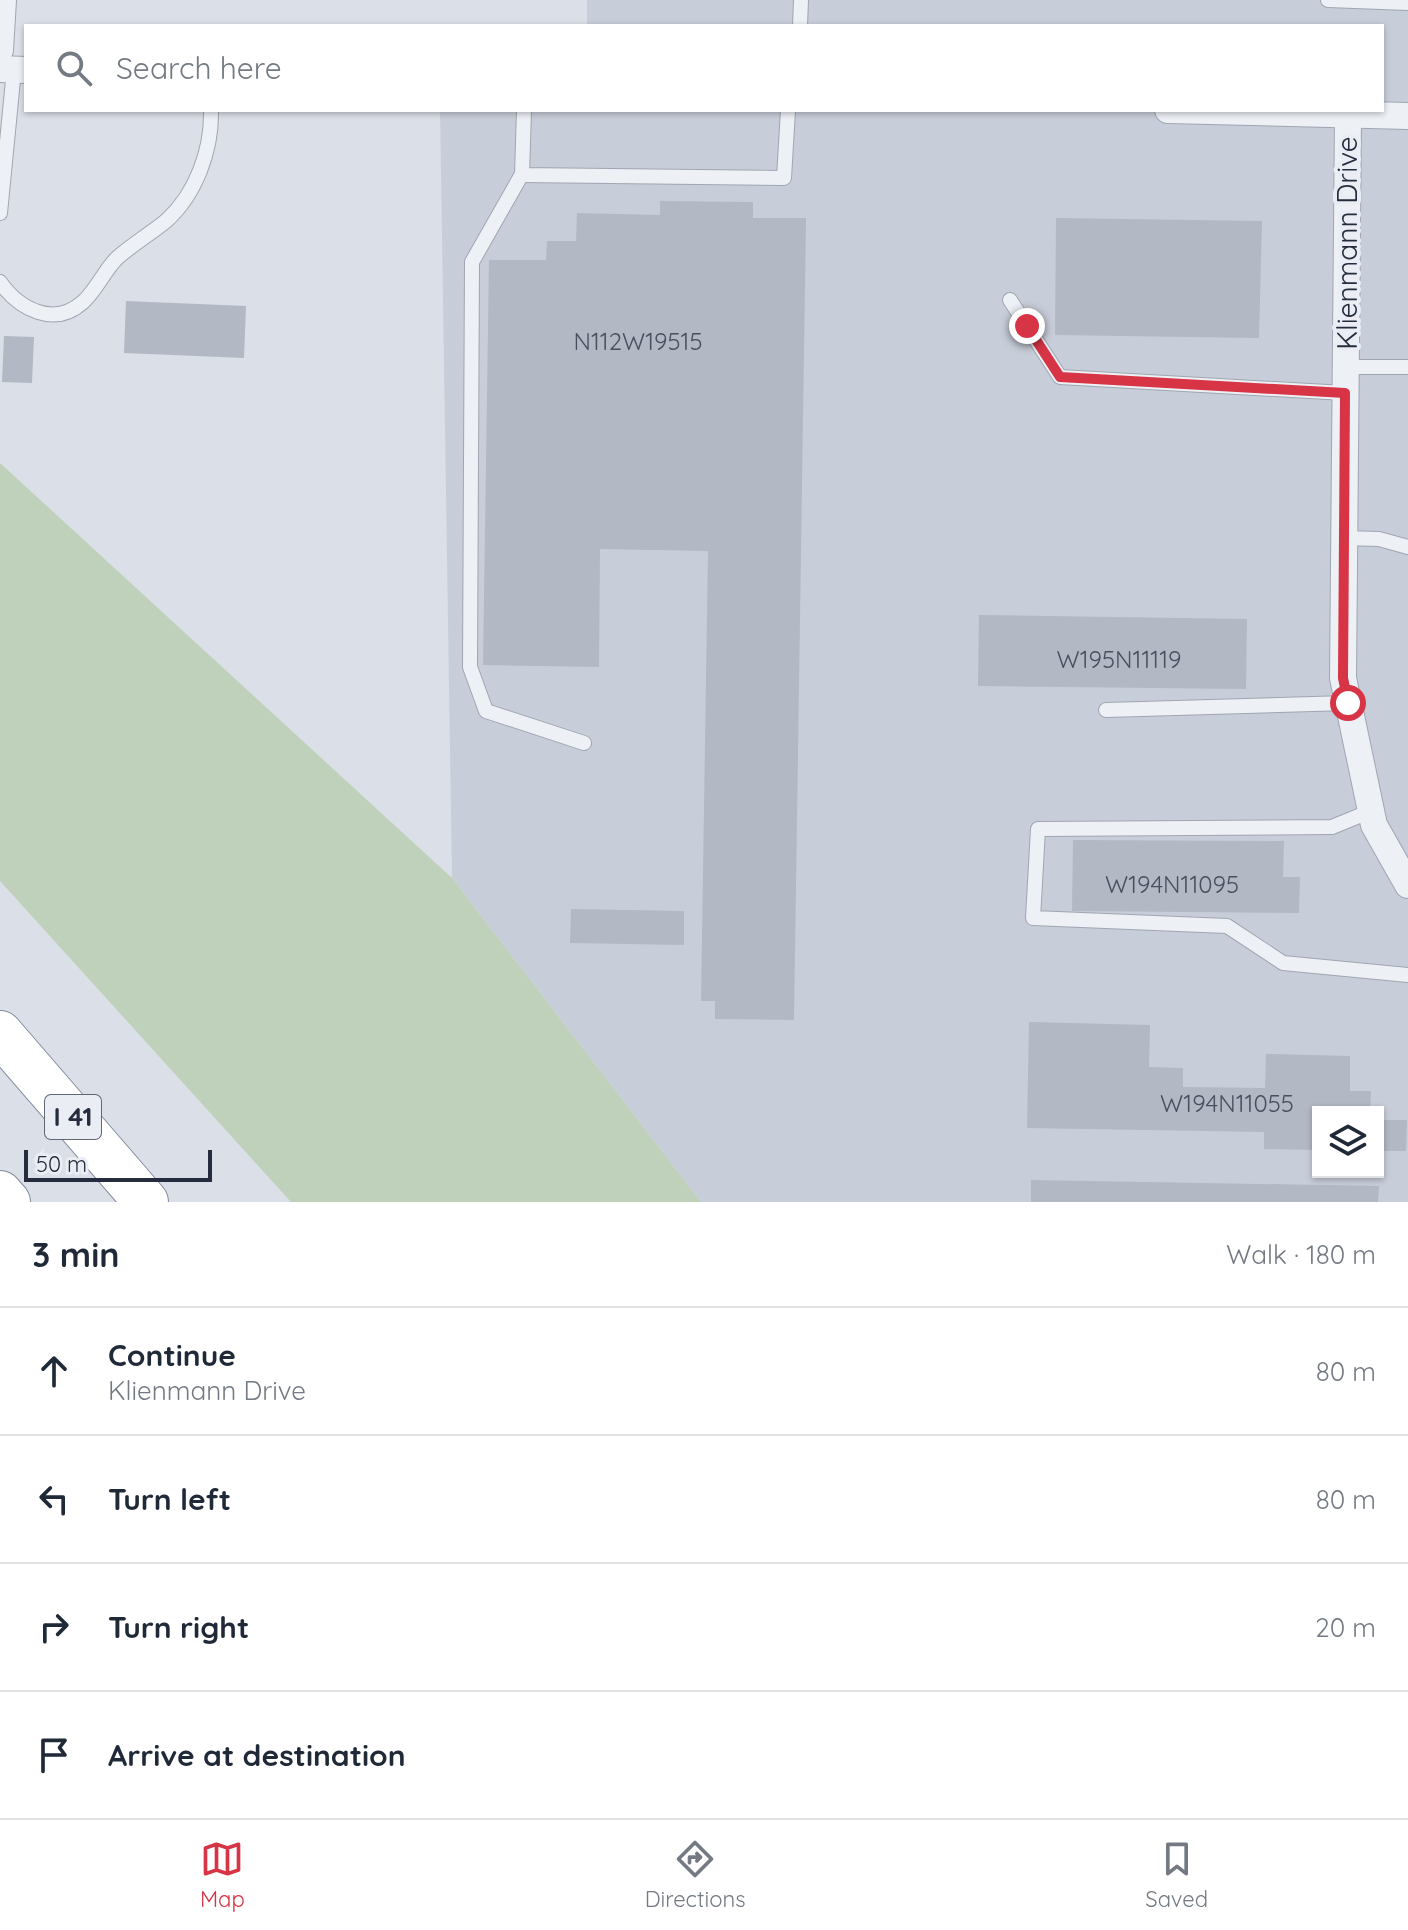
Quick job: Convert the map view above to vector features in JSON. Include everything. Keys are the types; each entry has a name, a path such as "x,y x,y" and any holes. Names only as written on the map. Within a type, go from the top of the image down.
{"highway":[{"name":"I 41","path":"0,1033 146,1202"},
{"path":"0,1193 8,1202"}],"street":[{"path":"3,0 10,65"},
{"path":"1228,112 1408,116"},
{"name":"Klienmann Drive","path":"1348,116 1343,678 1374,825 1408,885"}],"lane":[{"path":"800,24 801,0"},
{"path":"1328,0 1408,3"},
{"path":"0,213 10,65"},
{"path":"0,282 12,298 34,312 53,315 82,303 112,263 184,202 199,174 207,145 211,112"},
{"path":"524,112 522,174 472,262 470,667 486,711 584,743"},
{"path":"522,174 784,178 788,112"},
{"path":"1010,300 1060,377 1346,380 1408,367"},
{"path":"1344,538 1379,539 1408,547"},
{"path":"1106,710 1348,703"},
{"path":"1371,811 1332,827 1038,829 1033,918 1227,926 1283,963 1408,975"}],"shaded area":[{"path":"587,0 1408,0 1408,1202 701,1202 452,878 440,112 1384,112 1384,24 587,24"}],"green space":[{"path":"0,463 452,878 701,1202 291,1202 0,881"}],"building":[{"path":"660,201 753,202 753,218 806,218 794,1020 715,1019 715,1001 701,1001 708,551 600,549 599,667 483,665 489,260 546,260 547,241 576,241 577,213 660,215"},
{"path":"1056,218 1262,221 1259,338 1055,335"},
{"path":"126,301 246,306 244,358 124,353"},
{"path":"4,336 34,337 32,383 2,382"},
{"path":"979,615 1247,619 1246,689 978,686"},
{"path":"1073,840 1284,841 1283,877 1300,877 1299,913 1072,911"},
{"path":"571,909 684,911 684,945 570,943"},
{"path":"1029,1022 1150,1025 1149,1067 1183,1068 1183,1087 1265,1088 1266,1054 1350,1056 1350,1091 1371,1091 1370,1106 1312,1106 1312,1150 1264,1149 1264,1132 1027,1128"},
{"path":"1384,1120 1407,1120 1406,1151 1384,1151"},
{"path":"1031,1180 1379,1186 1378,1202 1031,1202"}],"route":[{"path":"1027,326 1060,377 1345,393 1343,678 1348,703"}]}
